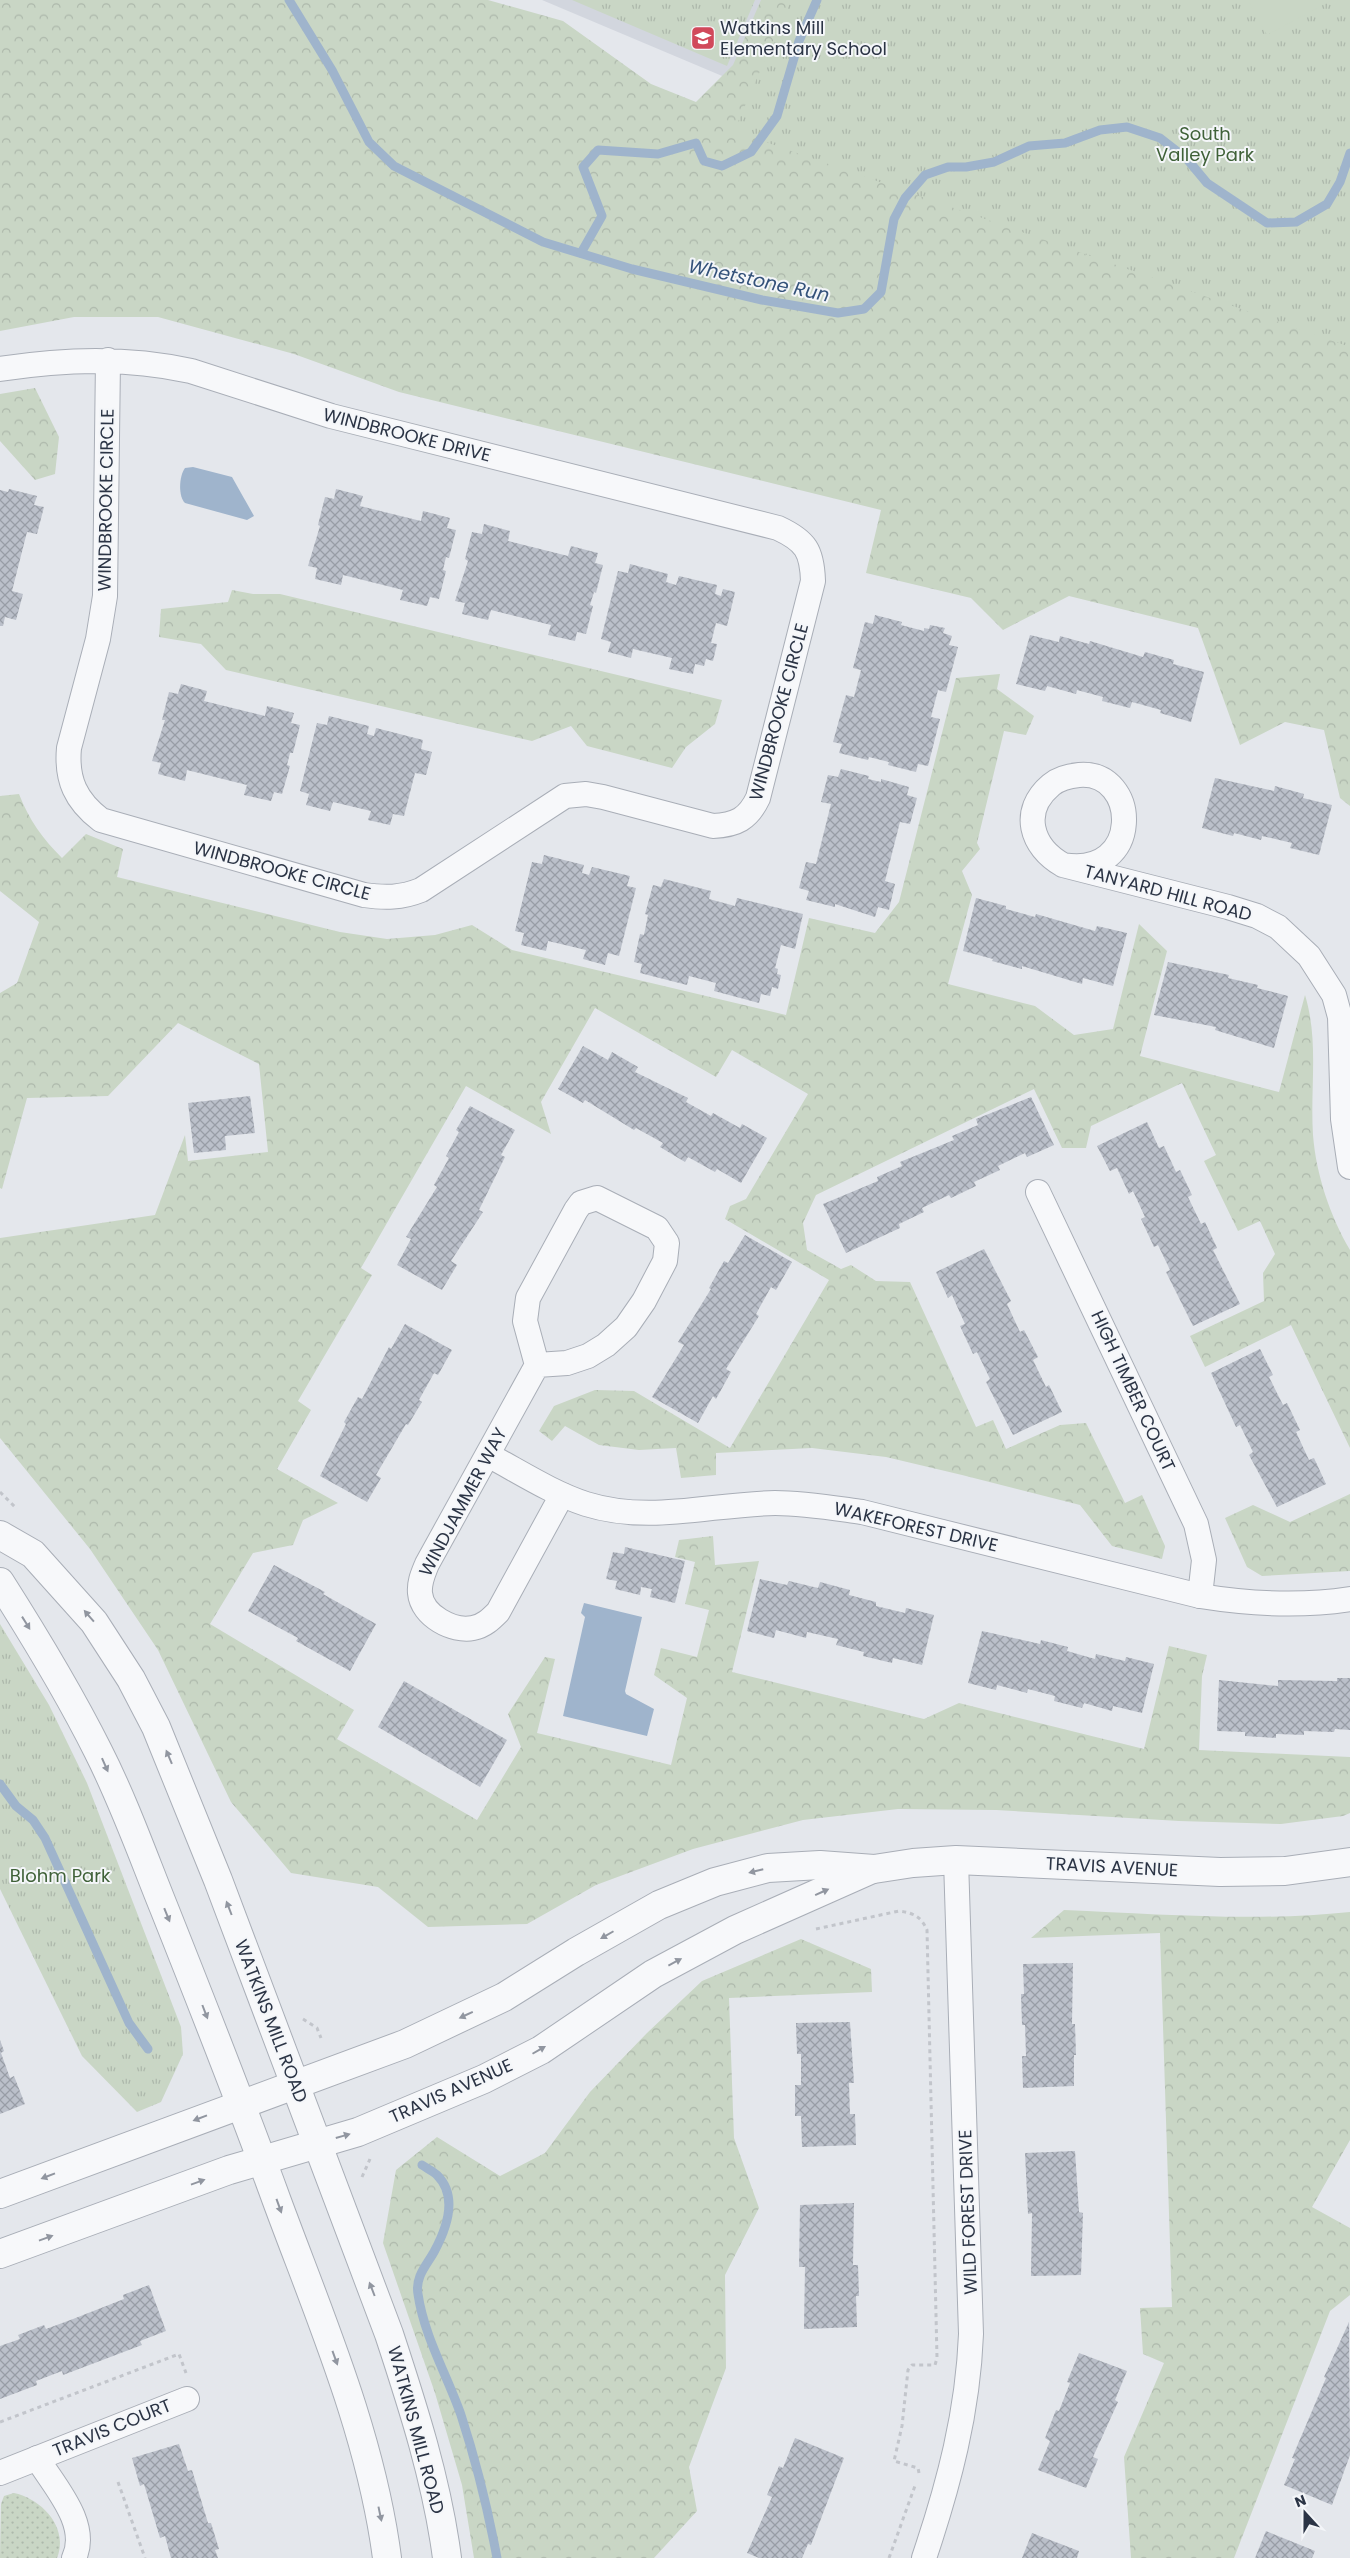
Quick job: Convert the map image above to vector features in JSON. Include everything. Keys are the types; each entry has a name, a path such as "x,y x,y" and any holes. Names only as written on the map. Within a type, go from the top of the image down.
{"street":[{"name":"WINDBROOKE DRIVE","path":"0,369 45,363 108,360 144,362 191,371 331,416 778,528 794,535 807,547"},
{"name":"WINDBROOKE CIRCLE","path":"108,360 105,596 98,640 69,748 67,766 77,797 86,809 101,820 118,826 364,895 383,898 404,897 421,890 565,796 586,794 603,797 713,826 729,825 743,820 753,810 758,798 813,582 812,564 807,547"},
{"name":"TANYARD HILL ROAD","path":"1063,865 1228,906 1257,916 1278,927 1309,956 1334,995 1340,1017 1342,1119 1350,1166"},
{"name":"HIGH TIMBER COURT","path":"1038,1192 1196,1524 1204,1560 1200,1596"},
{"path":"597,1198 605,1200 657,1228 667,1243 665,1261 644,1301 626,1327 606,1345 588,1356 567,1363 537,1365 524,1322 528,1298 581,1203 597,1198"},
{"name":"WINDJAMMER WAY","path":"537,1365 427,1564 420,1582 420,1596 424,1607 444,1622 458,1628 472,1628 487,1623 498,1612 562,1495"},
{"name":"WAKEFOREST DRIVE","path":"488,1455 562,1495 587,1505 623,1512 663,1514 774,1503 844,1509 1200,1596 1241,1603 1286,1605 1350,1599"},
{"name":"WATKINS MILL ROAD","path":"0,1535 33,1554 94,1622 131,1679 156,1727 178,1779 389,2334 412,2404 431,2475 447,2558"},
{"path":"0,1582 41,1646 99,1754 122,1805 241,2103 360,2430 374,2486 387,2558"},
{"name":"TRAVIS AVENUE","path":"0,2194 241,2103 405,2044 504,1998 576,1952 659,1905 715,1882 768,1868 820,1865 874,1869 913,1863 956,1860 1220,1872 1284,1871 1350,1862"},
{"name":"WILD FOREST DRIVE","path":"924,2558 948,2485 966,2403 971,2343 956,1860"},
{"name":"TRAVIS AVENUE","path":"0,2254 230,2170 358,2132 484,2079 540,2050 653,1974 735,1930 874,1869"},
{"name":"TRAVIS COURT","path":"0,2473 187,2399"},
{"name":"TRAVIS COURT","path":"37,2458 72,2515 77,2527 79,2538 74,2558"}],"path":[{"path":"812,1930 899,1911 912,1912 918,1916 927,1930 936,2358 935,2365 912,2365 908,2370 902,2426 894,2461 915,2466 919,2471 889,2558"},
{"path":"362,2184 364,2169 375,2154"},
{"path":"0,2422 179,2354 195,2396 187,2399"},
{"path":"118,2482 145,2558"}],"shaded area":[{"name":"Watkins Mill Elementary School","path":"542,0 791,0 753,89"}],"green space":[{"path":"0,0 488,0 563,21 651,84 696,102 733,65 761,0 866,0 1350,68 1350,806 1340,798 1324,730 1285,722 1240,745 1198,628 1069,596 1003,630 971,598 866,573 881,510 399,392 294,354 158,317 74,317 0,331"},
{"path":"572,0 755,0 727,66"},
{"name":"South Valley Park","path":"791,0 1350,0 1350,347 734,131"},
{"path":"1248,0 1332,0 1267,35"},
{"path":"35,388 59,437 55,474 35,480 0,441 0,394"},
{"path":"232,590 253,594 280,594 722,700 715,724 686,747 672,768 587,746 571,726 532,741 226,670 201,644 159,637 161,609 228,602"},
{"path":"1000,674 997,689 1034,716 1026,735 1004,731 977,843 980,849 962,871 972,895 948,984 1035,1006 1074,1035 1113,1029 1139,924 1167,951 1140,1056 1279,1092 1305,995 1312,1030 1312,1117 1317,1165 1330,1209 1350,1250 1350,1448 1291,1325 1205,1367 1190,1336 1264,1301 1263,1273 1275,1254 1260,1221 1238,1231 1204,1161 1216,1155 1182,1083 1091,1126 1086,1148 1062,1148 1034,1089 816,1195 803,1223 807,1250 841,1269 851,1265 876,1281 910,1282 976,1427 993,1420 1006,1449 1060,1425 1086,1423 1125,1503 1142,1495 1165,1546 1162,1559 1112,1546 1080,1505 886,1457 812,1448 716,1453 716,1475 681,1478 676,1448 639,1450 599,1445 565,1426 552,1441 539,1431 554,1406 595,1390 634,1391 730,1448 829,1280 725,1219 730,1206 746,1199 808,1094 732,1050 716,1077 595,1008 541,1102 551,1134 466,1086 361,1268 372,1275 298,1401 311,1410 277,1469 338,1503 303,1520 293,1545 253,1553 210,1624 354,1710 337,1739 477,1820 521,1747 508,1714 545,1657 555,1659 537,1733 671,1765 687,1698 654,1675 661,1648 697,1657 709,1610 685,1604 695,1562 675,1557 679,1540 713,1536 715,1565 759,1561 732,1672 924,1719 959,1703 1144,1749 1169,1646 1207,1655 1202,1676 1199,1750 1350,1757 1350,1813 1343,1816 1281,1824 1179,1821 996,1810 898,1809 803,1820 693,1849 596,1885 527,1924 428,1927 378,1887 291,1873 231,1802 158,1650 90,1549 0,1438 0,1238 155,1215 185,1135 188,1161 268,1152 259,1064 178,1023 108,1096 27,1098 2,1189 0,1188 0,993 17,983 39,922 0,891 0,796 19,794 37,829 62,858 86,834 123,849 117,877 340,932 387,939 435,935 472,925 512,950 786,1015 809,918 875,933 899,902 956,678"},
{"path":"1350,1494 1350,1571 1262,1576 1247,1567 1225,1518 1253,1505 1290,1522"},
{"name":"Blohm Park","path":"0,1624 49,1705 87,1783 181,2027 183,2054 161,2102 137,2112 82,2056 0,1889"},
{"path":"1064,1910 1243,1917 1350,1912 1350,2140 1312,2207 1350,2228 1350,2295 1330,2311 1234,2558 1131,2558 1124,2457 1164,2363 1143,2354 1140,2308 1172,2307 1160,1933 1031,1938"},
{"path":"801,1939 871,1969 872,1992 729,1998 734,2138 759,2208 725,2275 726,2368 689,2467 697,2511 654,2558 474,2558 462,2485 435,2393 383,2243 396,2170 437,2137 500,2176 545,2153 590,2092 647,2033 702,1981"},
{"path":"14,2493 34,2501 51,2516 59,2536 60,2547 57,2558 0,2558 1,2504 4,2496"}],"water":[{"path":"193,467 232,477 254,516 247,520 185,503 180,491 181,476 185,468"},
{"path":"584,1603 642,1617 625,1691 626,1694 654,1709 647,1736 563,1716 585,1617 581,1613"}],"building":[{"path":"9,489 37,496 34,505 44,507 37,534 27,532 12,591 23,594 16,620 5,617 3,626 0,626 0,490 8,492"},
{"path":"336,489 363,496 360,506 421,521 423,511 450,518 447,528 456,530 449,558 446,557 443,570 446,571 439,599 430,597 427,606 400,600 403,590 343,575 341,585 315,579 317,568 308,566 320,526 318,525 325,497 334,499"},
{"path":"484,524 510,531 508,541 568,556 571,546 598,553 595,563 603,565 596,593 594,592 590,605 593,606 586,634 577,632 575,641 548,635 551,625 491,610 488,620 462,614 465,603 455,601 468,561 465,559 472,532 482,534"},
{"path":"630,564 668,574 666,582 676,585 679,576 717,585 715,594 721,596 723,589 735,592 727,626 716,623 711,643 717,644 713,661 706,659 704,666 695,664 693,674 669,669 672,658 633,649 631,658 608,652 611,642 601,639 618,571 628,573"},
{"path":"875,615 902,622 901,625 924,631 924,628 929,629 930,625 945,628 943,633 952,636 949,645 958,647 946,692 938,690 931,717 940,719 928,766 918,764 916,772 888,765 889,762 869,757 868,760 839,753 842,744 833,742 846,695 854,697 861,670 853,668 865,622 873,624"},
{"path":"1030,635 1059,642 1060,636 1089,644 1090,641 1143,657 1145,652 1174,660 1173,664 1204,672 1191,722 1160,713 1161,710 1132,702 1130,708 1102,701 1103,697 1077,690 1076,694 1047,686 1045,691 1016,684"},
{"path":"181,684 207,691 204,701 265,716 267,706 294,713 291,723 300,725 293,753 290,753 287,765 290,766 282,794 274,792 271,801 244,795 247,785 187,770 185,781 158,774 161,763 152,761 165,720 162,720 169,692 178,694"},
{"path":"329,716 369,726 367,734 374,736 376,728 423,740 421,749 432,752 426,775 415,773 404,816 393,814 390,825 368,820 371,811 333,802 330,811 306,805 309,794 300,791 317,723 327,725"},
{"path":"841,769 869,776 868,779 881,782 881,779 909,787 907,795 917,798 910,824 900,822 885,881 895,884 889,910 878,907 875,917 835,904 835,907 806,900 809,891 799,888 806,862 816,864 831,804 821,802 828,775 838,777"},
{"path":"1215,778 1274,791 1275,786 1304,794 1303,798 1332,805 1319,855 1290,848 1292,843 1262,836 1261,840 1234,833 1233,836 1202,828"},
{"path":"544,855 584,865 582,873 589,875 592,867 630,876 627,886 636,888 619,956 608,953 605,965 583,959 586,950 548,941 546,951 521,945 524,933 515,931 532,862 542,864"},
{"path":"664,879 711,891 709,899 735,906 737,898 803,914 795,949 781,945 775,968 778,969 777,974 781,975 778,989 772,987 770,996 761,994 759,1003 714,991 716,983 689,976 687,985 640,973 642,964 634,962 640,934 644,935 648,915 645,914 653,885 661,887"},
{"path":"976,898 1006,906 1006,909 1035,917 1036,914 1095,931 1097,926 1127,933 1113,986 1083,978 1082,984 1022,966 1022,969 992,961 993,959 963,951"},
{"path":"1168,962 1229,975 1228,978 1258,985 1257,988 1288,996 1274,1048 1215,1030 1216,1027 1154,1015"},
{"path":"583,1046 608,1060 612,1052 638,1067 635,1072 688,1098 686,1102 711,1116 713,1113 740,1128 742,1124 767,1138 741,1183 717,1169 715,1172 688,1157 685,1162 660,1147 663,1143 636,1128 634,1130 585,1100 583,1103 558,1089"},
{"path":"250,1096 255,1133 225,1136 226,1150 194,1153 188,1103"},
{"path":"1031,1097 1054,1145 1027,1157 1025,1153 998,1166 1000,1170 974,1182 976,1186 951,1198 949,1195 922,1208 924,1212 899,1224 900,1228 846,1253 823,1204 878,1181 877,1177 902,1166 900,1162 954,1140 952,1136 978,1125 976,1119"},
{"path":"470,1106 515,1130 501,1155 505,1157 479,1210 483,1212 451,1261 457,1265 442,1290 397,1265 411,1239 406,1237 437,1187 434,1185 449,1158 446,1156 459,1132 456,1130"},
{"path":"1147,1122 1159,1148 1164,1146 1176,1172 1180,1170 1192,1195 1188,1197 1201,1224 1205,1222 1217,1248 1213,1250 1240,1304 1193,1326 1166,1272 1170,1270 1158,1245 1154,1247 1141,1219 1145,1217 1133,1191 1129,1194 1117,1168 1110,1171 1097,1146"},
{"path":"745,1235 792,1262 776,1290 771,1287 756,1314 759,1316 726,1369 731,1372 716,1399 713,1396 698,1423 652,1397 684,1345 678,1342 711,1289 709,1288 724,1261 728,1263"},
{"path":"984,1249 1011,1301 1007,1304 1020,1332 1024,1330 1038,1357 1033,1360 1046,1387 1049,1385 1062,1412 1013,1435 986,1382 990,1379 977,1352 973,1354 960,1326 965,1324 952,1295 948,1298 936,1272"},
{"path":"405,1324 452,1350 438,1375 434,1373 419,1400 422,1402 408,1425 406,1424 376,1475 381,1478 367,1502 320,1476 346,1424 344,1422 358,1397 362,1399 389,1347 391,1349"},
{"path":"1260,1349 1273,1375 1269,1377 1283,1405 1287,1403 1300,1430 1296,1432 1309,1460 1314,1458 1326,1484 1277,1507 1249,1455 1253,1452 1240,1425 1236,1427 1211,1373"},
{"path":"625,1547 685,1561 675,1603 650,1597 652,1589 641,1587 640,1595 615,1589 617,1581 606,1579 613,1552 624,1554"},
{"path":"274,1565 325,1592 323,1594 376,1624 350,1671 296,1641 298,1638 248,1611"},
{"path":"760,1579 787,1585 789,1581 818,1588 820,1582 850,1590 849,1595 876,1602 876,1606 905,1613 906,1608 934,1615 922,1665 893,1658 892,1663 863,1656 864,1652 836,1645 838,1639 807,1632 806,1638 776,1630 774,1638 747,1631"},
{"path":"982,1631 1040,1644 1041,1640 1068,1647 1067,1651 1095,1659 1096,1654 1125,1661 1126,1657 1154,1664 1142,1713 1113,1706 1112,1711 1084,1703 1082,1708 1054,1701 1055,1696 1028,1689 1027,1693 997,1685 996,1690 968,1683"},
{"path":"1337,1678 1350,1678 1350,1730 1335,1729 1334,1732 1304,1731 1304,1735 1276,1734 1276,1738 1245,1736 1245,1732 1217,1731 1219,1680 1278,1686 1278,1680 1337,1681"},
{"path":"404,1681 507,1740 480,1787 378,1727"},
{"path":"1073,1963 1072,2024 1075,2024 1076,2055 1074,2055 1074,2086 1023,2088 1022,2056 1026,2056 1025,2025 1022,2025 1021,1994 1024,1994 1023,1964"},
{"path":"850,2022 854,2083 849,2083 850,2114 855,2114 856,2145 802,2147 801,2116 795,2116 795,2085 801,2085 801,2054 797,2054 796,2023"},
{"path":"0,2040 4,2051 1,2053 10,2078 14,2076 25,2104 0,2114"},
{"path":"1075,2151 1079,2212 1083,2213 1081,2275 1031,2276 1032,2213 1028,2214 1025,2153"},
{"path":"854,2203 853,2265 858,2265 859,2296 856,2296 857,2327 804,2329 805,2267 799,2267 800,2205"},
{"path":"149,2285 166,2331 140,2341 142,2345 63,2375 62,2371 36,2381 37,2385 0,2399 0,2346 20,2339 18,2335 44,2325 46,2329 124,2299 123,2295"},
{"path":"1349,2322 1350,2455 1332,2505 1284,2485 1295,2459 1292,2458 1326,2378 1324,2377"},
{"path":"1079,2353 1127,2371 1115,2400 1118,2402 1093,2457 1098,2459 1086,2488 1038,2470 1050,2441 1045,2438 1056,2410 1059,2411 1070,2383 1067,2382"},
{"path":"795,2438 844,2458 811,2545 808,2544 802,2558 759,2558 747,2553 772,2497 767,2495 779,2466 783,2468"},
{"path":"179,2444 188,2471 192,2470 208,2523 211,2523 219,2549 215,2550 218,2558 171,2558 165,2536 160,2538 144,2484 140,2486 132,2458"},
{"path":"1266,2531 1315,2551 1312,2558 1255,2558"},
{"path":"1032,2533 1079,2551 1077,2558 1022,2558"}],"waterway":[{"name":"Whetstone Run","path":"289,0 332,70 369,142 394,166 543,242 632,269 762,300 838,313 864,309 881,292 894,219 905,198 925,175 948,167 966,167 994,162 1029,146 1065,143 1100,130 1127,127 1160,138 1187,159 1207,183 1267,223 1296,222 1327,204 1340,182 1350,153"},
{"path":"581,253 602,216 583,167 598,150 658,154 696,143 704,161 722,166 751,152 777,116 799,41 817,0"},
{"path":"0,1784 16,1806 33,1820 45,1838 129,2023 148,2049"},
{"path":"422,2165 435,2174 444,2184 448,2193 449,2203 443,2234 418,2282 417,2288 421,2310 425,2325 461,2415 481,2486 497,2558"}],"place":[{"name":"Watkins Mill Elementary School","path":"703,38"}]}
